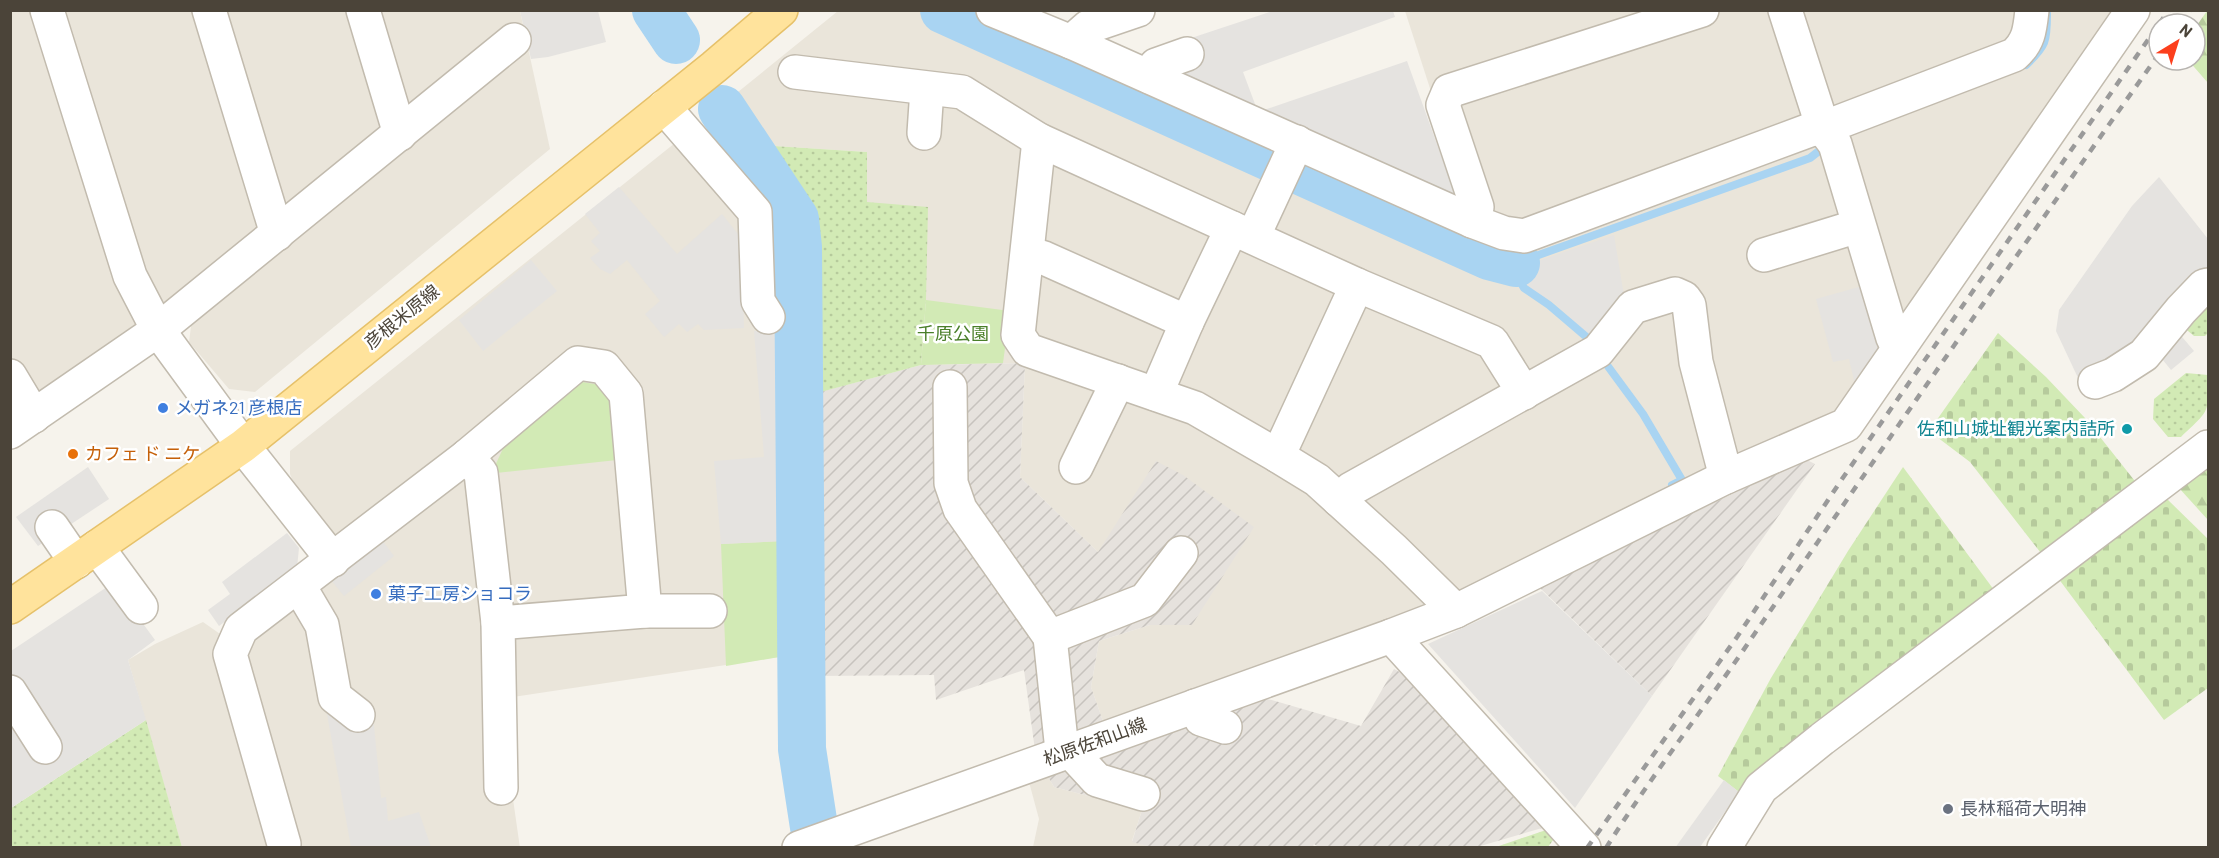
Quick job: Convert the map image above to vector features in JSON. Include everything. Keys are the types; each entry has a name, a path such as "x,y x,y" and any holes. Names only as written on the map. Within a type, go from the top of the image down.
{"main road":[{"name":"彦根米原線","path":"10,607 243,446 664,107 780,10"}],"street":[{"path":"47,10 130,276 159,330 243,446 333,560"},
{"path":"209,10 278,234"},
{"path":"363,10 400,134"},
{"path":"993,10 1150,77 1290,156 1336,153 1413,186 1472,220 1504,234 1524,236 1810,130 1823,128 2014,55 2024,47 2029,36 2032,10"},
{"path":"1071,42 1088,27 1137,10"},
{"path":"1472,220 1478,207 1443,105 1449,91 1702,10"},
{"path":"1785,10 1823,128 1835,144 1893,338 1901,345"},
{"name":"松原佐和山線","path":"800,848 842,840 1070,751 1456,611 1501,599 1726,477 1846,425 1870,380 1901,345 2133,10"},
{"path":"10,376 22,424 159,330 514,40"},
{"path":"1150,77 1156,65 1187,54"},
{"path":"795,72 962,92 1039,140 1357,285 1492,342 1524,393"},
{"path":"924,133 927,89"},
{"path":"664,107 739,214 755,212 758,301 768,317"},
{"path":"1039,140 1018,335 1028,350 1195,408 1278,456 1317,480 1456,611"},
{"path":"1156,394 1187,321 1290,156"},
{"path":"1764,255 1858,226"},
{"path":"1028,253 1187,321"},
{"path":"1278,456 1357,285"},
{"path":"2095,382 2113,375 2144,355 2181,310 2204,286 2208,285"},
{"path":"1339,500 1352,489 1598,351 1607,335 1634,307 1675,294 1684,298 1689,305 1696,362 1726,477"},
{"path":"284,844 230,654 241,629 467,456 578,363 604,368 626,394 645,611"},
{"path":"1076,467 1118,381"},
{"path":"950,387 951,483 960,509 1050,638 1061,741 1096,780 1143,794"},
{"path":"1724,848 1761,788 1822,739 2208,447"},
{"path":"467,456 481,473 498,623 501,788"},
{"path":"52,527 87,555 141,607"},
{"path":"1050,638 1145,600 1181,553"},
{"path":"298,586 322,625 335,698 358,715"},
{"path":"498,623 645,611 710,611"},
{"path":"1391,636 1429,662 1584,848"},
{"path":"10,692 45,747"},
{"path":"1195,706 1201,719 1225,726"}],"shaded area":[{"path":"11,11 520,11 550,149 255,392 229,389 189,342 192,319 127,335 11,416"},
{"path":"520,11 598,11 606,42 548,57 531,59"},
{"path":"838,11 971,11 1521,250 1810,139 1825,143 1889,351 1845,421 1467,594 1105,727 1091,687 1099,641 1150,625 1192,625 1098,552 1020,477 1025,363 921,365 926,300 867,203 867,152 760,145 733,96"},
{"path":"1273,11 1393,11 1395,17 1243,72 1258,112 1407,61 1456,197 1257,112 1140,58 1143,54"},
{"path":"1405,11 1775,11 1810,116 1522,226 1469,209"},
{"path":"1794,11 2146,11 1895,324"},
{"path":"685,135 752,213 795,656 513,697 512,792 520,848 182,847 128,660 155,644 203,622 223,636 325,559 290,474 290,451"},
{"path":"2159,177 2208,239 2208,304 2177,331 2194,351 2171,370 2158,354 2113,385 2087,397 2056,331 2059,310 2132,206"},
{"path":"619,187 677,254 722,214 742,239 744,328 704,330 698,324 687,332 679,324 664,337 645,314 660,301 627,260 610,274 600,269 590,258 600,251 591,241 600,233 585,214"},
{"path":"1614,235 1625,302 1592,338 1554,303 1526,286 1520,275 1520,267"},
{"path":"531,260 557,291 483,351 459,320"},
{"path":"1866,285 1883,346 1856,389 1849,359 1833,362 1816,299"},
{"path":"778,329 782,346 786,496 783,541 721,544 714,461 764,457 754,331"},
{"path":"1025,363 1020,477 1098,552 1156,461 1183,475 1254,527 1192,625 1150,625 1099,641 1091,687 1105,727 1035,750 1024,670 936,700 934,675 817,676 816,393 921,365"},
{"path":"1805,459 1815,464 1652,696 1539,587"},
{"path":"88,467 109,499 38,546 16,517"},
{"path":"287,533 299,548 297,568 219,626 208,610 230,594 222,582"},
{"path":"382,540 394,556 344,596 330,579"},
{"path":"113,583 155,640 128,660 146,720 11,808 11,651"},
{"path":"1542,591 1652,696 1575,808 1428,644"},
{"path":"312,631 346,696 359,706 372,705 381,798 386,797 388,821 419,812 431,847 351,847"},
{"path":"1394,669 1411,678 1542,828 1477,847 1320,848 1314,844 1312,848 1151,847 1132,842 1142,810 1054,787 1047,775 1261,697 1361,726"},
{"path":"1047,775 1054,787 1142,810 1132,841 1151,847 1033,847 1039,819 1029,782"},
{"path":"1724,780 1739,792 1700,847 1675,848"}],"green space":[{"path":"2208,11 2208,83 2198,72 2207,72"},
{"path":"760,145 867,152 867,202 928,207 926,300 921,365 817,393 810,392 812,357 808,231 801,212 755,147"},
{"name":"千原公園","path":"926,300 1010,311 1003,363 921,365"},
{"path":"2208,304 2208,333 2205,336 2194,336 2182,326"},
{"path":"1998,333 2046,377 2085,418 2138,485 2044,557 1970,462 1929,431"},
{"path":"2186,373 2208,375 2207,405 2202,416 2181,437 2168,437 2153,419 2154,399"},
{"path":"577,381 600,385 614,402 617,460 496,473 494,468 506,442"},
{"path":"2208,465 2208,520 2179,488"},
{"path":"1903,467 1997,594 1739,792 1718,776 1771,678 1848,551"},
{"path":"2166,498 2208,539 2208,688 2164,720 2058,578"},
{"path":"783,541 785,656 726,666 721,544"},
{"path":"146,720 182,847 11,848 11,808"},
{"path":"1549,829 1556,836 1548,847 1493,848"}],"waterway":[{"path":"656,10 676,40"},
{"path":"944,10 1489,256 1516,263"},
{"path":"2026,65 2044,43 2047,14"},
{"path":"722,109 795,219 798,247 802,749 814,827"},
{"path":"1590,340 1549,305 1524,288 1517,276 1516,263 1810,158 1819,151"},
{"path":"1604,361 1643,414 1682,480 1672,485"}],"railway":[{"path":"1587,848 1737,637 1842,479 2147,41"},
{"path":"1606,848 2147,71"}],"place":[{"name":"メガネ21 彦根店","path":"163,408"},
{"name":"佐和山城址観光案内詰所","path":"2127,429"},
{"name":"カフェ ド ニケ","path":"73,454"},
{"name":"菓子工房ショコラ","path":"376,594"},
{"name":"長林稲荷大明神","path":"1948,809"}]}
